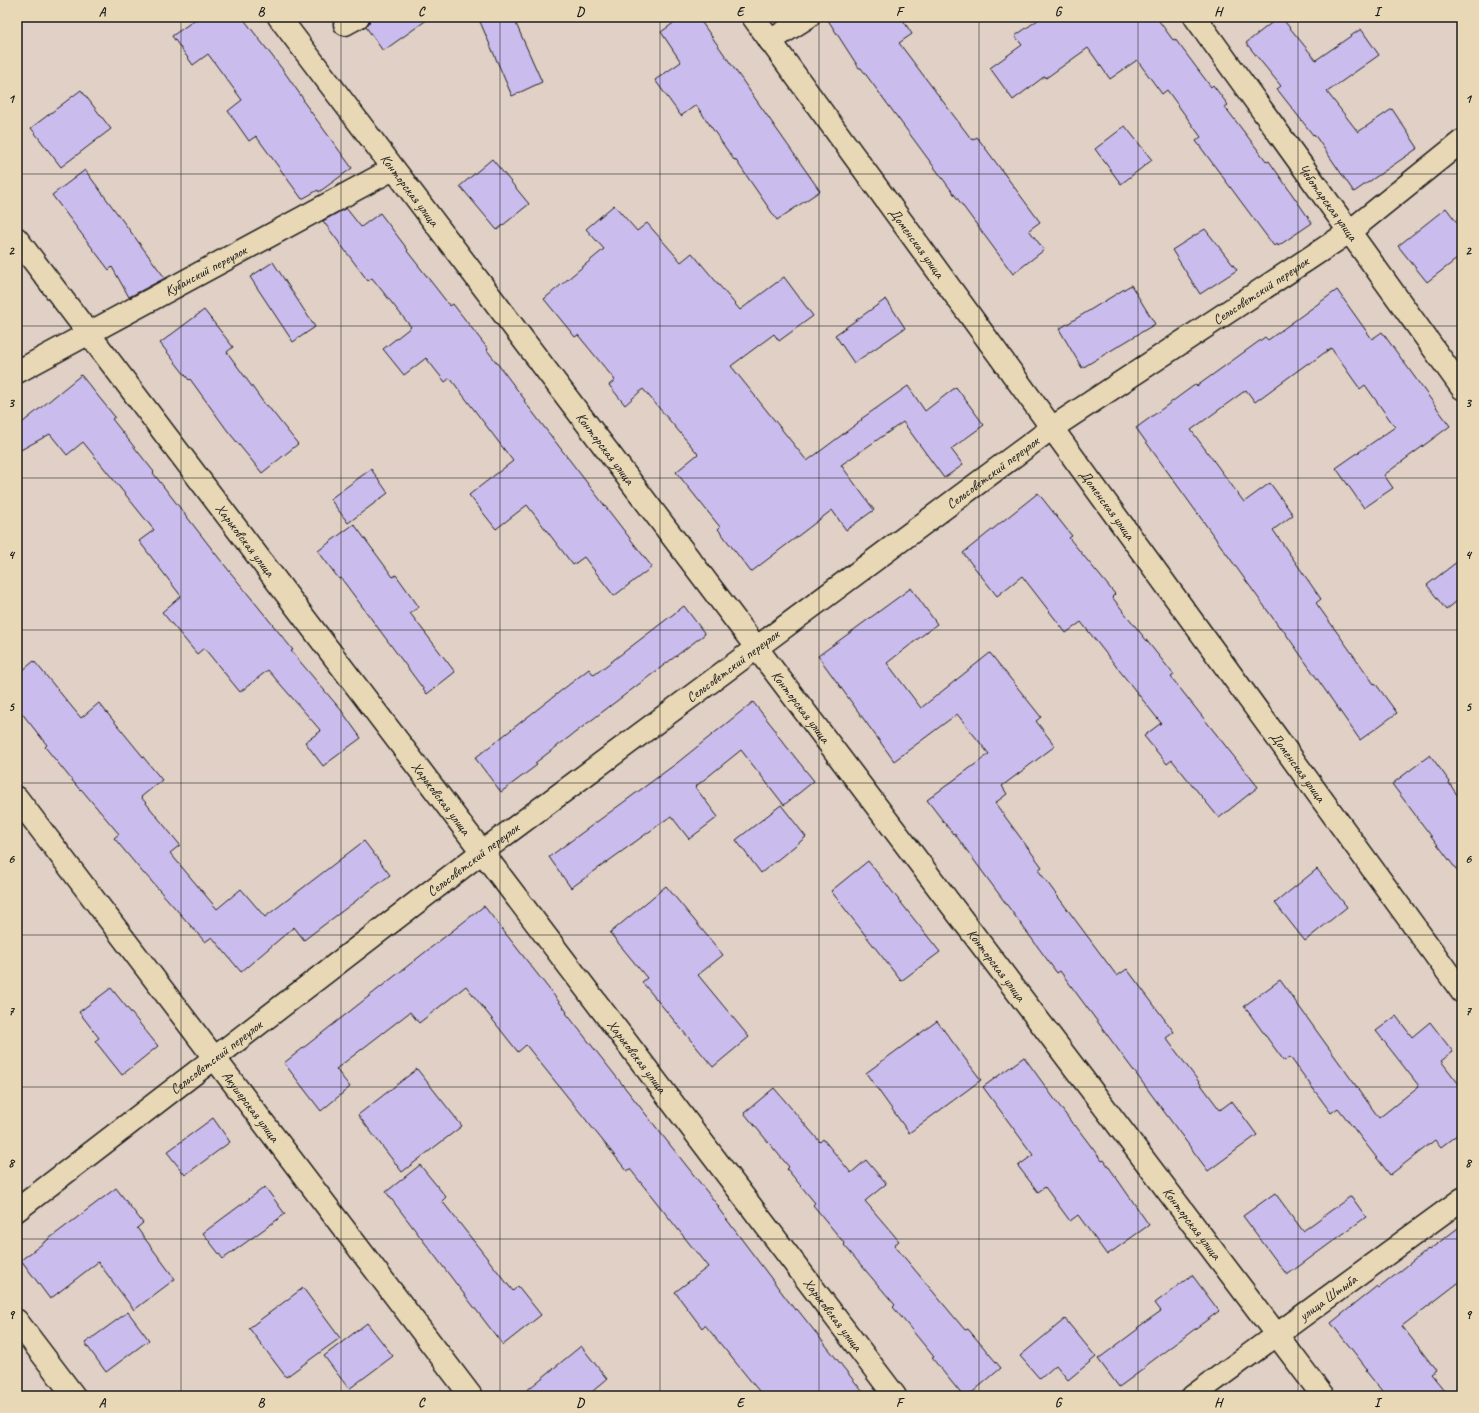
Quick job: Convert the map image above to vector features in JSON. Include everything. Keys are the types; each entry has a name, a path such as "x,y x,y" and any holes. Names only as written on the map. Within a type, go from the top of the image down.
{"street":[{"name":"Конторская улица","path":"278,17 1323,1396"},
{"name":"Доменская улица","path":"753,17 1462,992"},
{"path":"770,41 808,17"},
{"name":"Чеботарская улица","path":"1195,17 1462,388"},
{"name":"Сельсоветский переулок","path":"17,1210 482,852 1052,428 1349,232 1462,142"},
{"name":"Кубанский переулок","path":"17,372 393,169"},
{"name":"Харьковская улица","path":"17,239 895,1396"},
{"name":"Акушерская улица","path":"17,798 471,1396"},
{"name":"улица Штыба","path":"1193,1396 1462,1199"},
{"path":"17,1321 74,1396"}],"building":[{"path":"199,17 242,17 283,70 304,100 303,101 352,168 319,192 318,190 302,199 256,136 249,141 228,111 242,100 208,54 193,65 172,36"},
{"path":"370,17 431,17 383,51 366,27 369,23"},
{"path":"478,17 513,17 542,82 512,96"},
{"path":"682,17 698,17 820,191 777,220 696,105 681,116 655,80 681,62 661,32"},
{"path":"826,17 901,17 912,34 899,43 972,140 977,137 1040,222 1029,230 1044,250 1013,274 861,68 859,68"},
{"path":"1042,17 1156,17 1173,40 1175,39 1211,87 1213,85 1228,105 1225,107 1267,162 1269,161 1312,223 1278,246 1277,244 1274,246 1196,141 1201,137 1167,90 1162,94 1137,60 1110,79 1088,48 1046,78 1045,76 1013,100 990,68 1022,45 1015,36"},
{"path":"1281,17 1316,60 1361,29 1379,55 1327,92 1358,132 1392,109 1418,148 1354,192 1314,134 1313,135 1277,89 1281,86 1246,43"},
{"path":"81,90 111,129 61,167 31,128"},
{"path":"1125,126 1152,160 1121,184 1095,149"},
{"path":"492,159 529,204 497,230 460,186"},
{"path":"85,170 165,278 129,297 112,267 109,270 52,195"},
{"path":"614,205 637,231 647,223 681,262 692,253 740,310 784,277 813,316 779,341 774,334 731,366 807,461 862,420 861,419 908,386 925,411 956,387 984,425 951,449 963,465 944,478 903,422 841,465 874,510 846,530 832,510 751,572 718,529 720,527 676,472 698,454 643,389 625,405 609,385 615,380 578,335 575,337 544,299 604,249 586,229"},
{"path":"346,208 361,227 380,213 408,250 407,251 450,306 453,304 488,349 487,350 525,400 524,401 652,567 614,596 584,557 573,565 527,505 496,529 469,495 513,461 450,378 445,382 426,358 404,375 383,349 411,327 372,278 368,281 323,221"},
{"path":"1446,208 1462,229 1462,255 1427,282 1398,246"},
{"path":"1205,229 1237,270 1200,294 1172,250"},
{"path":"273,262 315,327 293,342 250,277"},
{"path":"1131,285 1155,324 1082,368 1059,329"},
{"path":"1337,290 1372,339 1382,332 1450,426 1384,475 1393,488 1364,508 1336,468 1395,427 1365,385 1360,389 1331,348 1255,402 1246,390 1191,430 1244,502 1270,483 1293,515 1273,530 1321,599 1316,603 1374,684 1375,683 1397,713 1360,740 1281,627 1280,628 1136,428 1196,384 1197,386 1265,337 1268,340"},
{"path":"886,299 905,328 854,363 835,335"},
{"path":"204,310 233,347 227,352 266,406 267,405 298,444 262,473 227,430 190,379 189,380 160,343"},
{"path":"81,375 115,417 112,419 154,472 153,473 293,650 291,651 341,710 361,738 323,766 305,742 321,731 268,670 240,692 204,648 197,654 162,612 181,596 139,541 154,530 83,442 67,455 50,434 17,452 17,427"},
{"path":"371,469 388,493 348,523 330,499"},
{"path":"1038,493 1072,536 1069,538 1115,594 1112,597 1174,675 1171,677 1258,787 1219,818 1172,760 1167,764 1144,736 1161,723 1081,622 1066,633 1022,576 997,596 963,553"},
{"path":"354,524 393,577 396,575 419,607 410,613 455,672 427,694 341,578 339,579 318,551"},
{"path":"1462,558 1462,597 1446,610 1427,585"},
{"path":"911,588 937,624 887,663 921,708 990,653 1041,717 1036,721 1055,746 1002,786 1007,794 995,803 1042,867 1038,870 1117,976 1127,969 1174,1032 1166,1038 1220,1110 1232,1101 1257,1135 1208,1171 1060,971 1057,973 954,833 953,834 927,800 989,754 957,714 894,761 818,656"},
{"path":"684,606 705,634 535,763 537,765 501,792 475,758 589,669 594,675"},
{"path":"34,661 81,718 99,703 162,780 141,797 180,845 170,853 217,909 241,889 265,917 364,841 390,875 304,940 294,927 241,972 212,937 205,942 144,874 114,838 119,834 45,747 47,745 17,707 17,675"},
{"path":"753,702 814,781 784,805 741,750 695,787 718,817 689,839 671,816 571,888 549,857 677,763"},
{"path":"1430,755 1450,782 1449,783 1462,802 1462,877 1392,784"},
{"path":"781,805 806,837 761,873 736,840"},
{"path":"868,861 940,952 901,981 831,891"},
{"path":"1317,869 1347,907 1305,941 1275,903"},
{"path":"666,886 723,955 698,975 749,1037 713,1067 642,982 647,978 610,933"},
{"path":"484,906 567,1012 566,1013 719,1207 718,1208 795,1310 797,1309 866,1396 763,1396 705,1325 702,1328 675,1292 708,1267 630,1169 627,1171 526,1045 518,1052 466,986 419,1023 410,1012 336,1069 350,1087 321,1111 284,1063"},
{"path":"1280,980 1379,1118 1419,1086 1376,1031 1396,1016 1412,1037 1430,1022 1453,1052 1441,1061 1462,1088 1462,1131 1441,1147 1435,1140 1390,1175 1338,1108 1331,1113 1290,1057 1284,1061 1244,1006"},
{"path":"111,988 158,1046 122,1075 95,1041 99,1038 79,1012"},
{"path":"937,1021 981,1080 909,1133 866,1073"},
{"path":"1024,1057 1074,1126 1075,1125 1102,1161 1104,1160 1149,1225 1107,1255 1078,1215 1070,1221 1045,1187 1038,1192 1018,1166 1033,1155 983,1087"},
{"path":"417,1069 462,1126 402,1172 358,1115"},
{"path":"774,1088 820,1142 823,1139 851,1173 866,1160 886,1184 865,1201 899,1241 894,1245 965,1330 968,1329 1001,1368 968,1396 963,1396 932,1358 934,1357 893,1307 895,1305 844,1245 845,1244 813,1205 815,1203 787,1169 789,1167 744,1113"},
{"path":"213,1118 230,1142 185,1175 167,1152"},
{"path":"420,1165 446,1197 442,1201 513,1291 518,1286 541,1315 503,1345 386,1192"},
{"path":"265,1187 285,1214 223,1259 203,1233"},
{"path":"116,1188 143,1223 137,1228 175,1279 134,1310 98,1262 50,1299 21,1260"},
{"path":"1275,1193 1303,1231 1351,1196 1366,1217 1287,1275 1243,1216"},
{"path":"1462,1225 1462,1280 1402,1326 1436,1370 1431,1374 1449,1396 1386,1396 1366,1371 1368,1370 1331,1323 1377,1286 1379,1288 1428,1249 1429,1250"},
{"path":"1192,1275 1219,1311 1119,1387 1098,1359 1161,1311 1155,1303"},
{"path":"303,1288 340,1338 286,1377 249,1328"},
{"path":"128,1312 149,1340 106,1372 85,1343"},
{"path":"1065,1319 1096,1357 1068,1380 1056,1365 1040,1379 1020,1356"},
{"path":"367,1323 393,1356 349,1389 324,1356"},
{"path":"581,1346 607,1379 587,1396 520,1396"}]}
